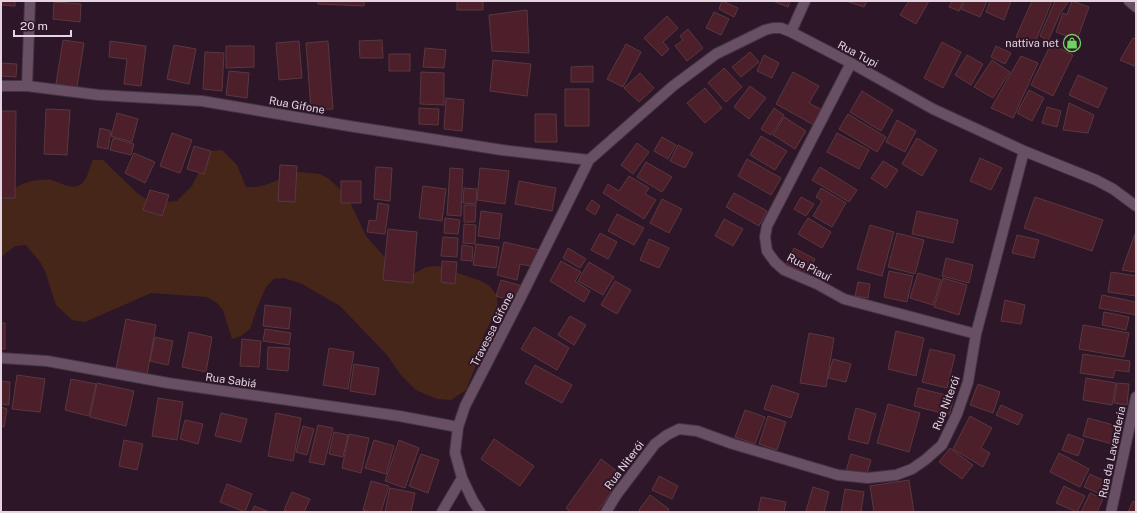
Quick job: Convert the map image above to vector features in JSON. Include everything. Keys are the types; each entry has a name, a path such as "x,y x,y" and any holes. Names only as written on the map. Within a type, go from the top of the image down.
{"street":[{"path":"27,86 30,1"},
{"path":"791,32 804,1"},
{"path":"1129,1 1136,7"},
{"name":"Rua Tupi","path":"589,160 673,86 716,54 765,30 781,28 851,63 933,109 1024,151 1096,180 1113,189 1136,206"},
{"name":"Rua Piauí","path":"851,63 767,226 765,237 767,250 774,262 784,270 817,284 844,299 976,334"},
{"name":"Rua Gifone","path":"1,86 27,86 99,95 202,101 502,150 589,160"},
{"name":"Rua Niterói","path":"606,512 617,494 654,444 679,429 697,431 734,444 838,475 868,478 896,475 912,469 925,460 942,445 957,414 968,382 976,334 1024,151"},
{"name":"Travessa Gifone","path":"480,512 462,478 455,453 458,427 466,406 589,160"},
{"name":"Rua Sabiá","path":"1,358 47,361 168,383 399,416 458,427"},
{"name":"Rua da Lavanderia","path":"1111,512 1136,397"},
{"path":"442,512 462,478"}],"shaded area":[{"path":"222,150 237,165 246,187 257,187 268,184 298,172 320,174 329,179 347,196 366,236 398,272 408,277 426,267 438,266 481,281 490,286 497,296 498,307 484,335 479,358 466,390 451,400 437,399 416,390 401,375 387,355 340,306 302,284 284,278 274,279 266,287 250,329 241,336 232,339 223,310 216,302 207,297 151,293 85,322 72,320 56,305 45,271 40,262 26,245 15,246 1,257 1,201 14,189 22,185 32,181 48,180 73,187 77,186 85,180 93,160 103,160 137,193 146,199 156,203 177,201 192,186 205,159 211,151"}],"building":[{"path":"1,1 15,1 15,6 1,5"},
{"path":"318,1 364,1 364,6 318,4"},
{"path":"457,1 483,1 483,10 457,10"},
{"path":"722,1 738,8 734,17 719,9"},
{"path":"773,1 790,1 788,7"},
{"path":"849,1 867,1 864,7"},
{"path":"909,1 929,1 916,24 900,15"},
{"path":"952,1 963,1 959,11 949,7"},
{"path":"965,1 987,1 980,17 961,9"},
{"path":"990,1 1011,1 1004,20 986,12"},
{"path":"1032,1 1052,1 1034,45 1016,37"},
{"path":"1055,1 1068,2 1060,14 1048,41 1040,36"},
{"path":"1072,1 1089,7 1077,40 1056,32 1063,13 1067,15"},
{"path":"54,2 81,4 80,22 53,19"},
{"path":"527,10 529,53 492,51 489,15"},
{"path":"714,12 729,19 721,35 706,28"},
{"path":"667,16 678,28 663,42 669,49 662,56 644,38"},
{"path":"688,29 703,48 687,61 675,46 683,40 680,36"},
{"path":"1133,38 1136,39 1136,62 1134,66 1120,60"},
{"path":"63,40 84,43 77,87 56,84"},
{"path":"382,40 383,58 360,58 359,41"},
{"path":"110,41 146,46 141,86 124,84 127,59 109,57"},
{"path":"299,41 302,78 279,80 276,43"},
{"path":"328,41 333,109 311,110 306,43"},
{"path":"942,42 961,52 943,88 924,78"},
{"path":"626,44 641,52 623,87 607,79"},
{"path":"1051,44 1073,55 1053,96 1031,85"},
{"path":"174,45 196,49 189,84 167,79"},
{"path":"226,46 254,46 254,67 226,68"},
{"path":"996,46 1011,53 1005,64 991,57"},
{"path":"425,48 446,50 444,68 423,67"},
{"path":"205,52 224,53 222,91 203,89"},
{"path":"750,52 759,62 741,77 732,67"},
{"path":"389,54 410,54 410,71 389,71"},
{"path":"764,55 779,63 772,78 757,71"},
{"path":"967,55 983,64 971,85 955,75"},
{"path":"1021,56 1038,63 1013,118 991,108"},
{"path":"493,60 531,64 527,96 490,91"},
{"path":"992,60 1010,72 993,98 974,87"},
{"path":"1,63 17,64 16,77 1,76"},
{"path":"593,66 593,82 571,82 571,67"},
{"path":"724,68 742,87 726,102 708,83"},
{"path":"229,71 249,73 247,98 226,95"},
{"path":"421,72 444,73 444,105 420,104"},
{"path":"793,72 819,86 809,103 822,110 814,125 776,104"},
{"path":"640,73 654,88 639,102 624,88"},
{"path":"1078,75 1107,88 1098,108 1069,95"},
{"path":"750,86 766,98 749,119 734,107"},
{"path":"705,88 722,108 705,123 687,103"},
{"path":"565,89 589,89 589,126 565,126"},
{"path":"1029,90 1044,98 1032,121 1017,113"},
{"path":"862,91 893,110 881,131 850,112"},
{"path":"446,98 464,100 462,131 444,129"},
{"path":"1069,103 1094,115 1088,133 1063,130"},
{"path":"1047,107 1061,111 1057,127 1042,123"},
{"path":"419,108 439,109 438,125 419,124"},
{"path":"774,108 784,115 771,135 761,129"},
{"path":"46,109 70,110 67,155 44,154"},
{"path":"1,111 16,111 15,198 1,198"},
{"path":"117,113 138,119 132,142 111,136"},
{"path":"535,114 556,114 557,142 535,142"},
{"path":"848,114 886,137 877,152 839,129"},
{"path":"784,117 806,131 795,149 773,135"},
{"path":"897,120 916,131 905,152 886,142"},
{"path":"100,128 111,131 108,149 97,147"},
{"path":"172,133 192,140 180,173 160,166"},
{"path":"837,133 869,150 859,169 827,152"},
{"path":"761,136 787,151 775,170 750,155"},
{"path":"662,137 676,145 668,159 654,151"},
{"path":"113,138 134,144 131,155 110,150"},
{"path":"917,138 937,150 922,176 902,164"},
{"path":"637,143 649,152 633,174 621,165"},
{"path":"678,145 693,153 685,168 670,161"},
{"path":"194,146 211,151 204,174 187,169"},
{"path":"134,153 155,162 145,183 125,173"},
{"path":"980,158 1002,168 991,190 970,181"},
{"path":"747,159 781,178 771,195 738,176"},
{"path":"883,161 898,170 886,188 871,178"},
{"path":"646,162 672,177 662,192 637,177"},
{"path":"280,165 297,166 295,202 278,201"},
{"path":"376,167 392,168 390,201 374,199"},
{"path":"820,167 857,190 849,202 812,180"},
{"path":"450,168 463,169 461,216 447,215"},
{"path":"480,168 509,171 505,204 477,200"},
{"path":"629,176 649,188 645,194 656,200 644,219 603,193 608,184 619,191"},
{"path":"341,181 361,181 361,203 341,203"},
{"path":"519,181 556,188 552,211 515,204"},
{"path":"423,186 446,189 442,221 419,218"},
{"path":"464,188 477,189 476,204 463,203"},
{"path":"821,188 846,203 832,227 813,216 822,201 816,197"},
{"path":"150,190 169,195 162,216 143,210"},
{"path":"734,193 767,211 759,226 726,207"},
{"path":"801,197 814,204 806,216 794,209"},
{"path":"1035,197 1103,220 1092,251 1024,228"},
{"path":"662,199 682,209 669,233 650,223"},
{"path":"592,200 600,206 595,215 586,209"},
{"path":"378,203 389,205 385,234 367,232 369,220 376,221"},
{"path":"464,205 476,205 475,222 464,222"},
{"path":"481,211 502,214 499,239 478,236"},
{"path":"917,211 958,220 953,243 912,234"},
{"path":"617,214 644,228 634,245 608,231"},
{"path":"445,218 460,220 458,234 444,233"},
{"path":"808,218 831,232 822,248 798,234"},
{"path":"724,219 743,229 733,246 715,236"},
{"path":"464,224 476,225 475,244 463,243"},
{"path":"870,225 894,232 882,276 857,269"},
{"path":"388,229 417,232 413,283 383,280"},
{"path":"600,233 617,242 608,259 591,250"},
{"path":"897,233 924,240 915,274 888,267"},
{"path":"1135,234 1136,272 1122,270"},
{"path":"1017,235 1039,240 1034,258 1012,253"},
{"path":"443,237 458,238 457,257 441,256"},
{"path":"649,239 669,248 659,268 640,260"},
{"path":"504,242 539,250 535,267 520,264 517,280 497,275"},
{"path":"476,244 499,247 496,268 473,265"},
{"path":"462,245 473,247 472,261 461,260"},
{"path":"568,248 586,259 580,268 563,258"},
{"path":"794,248 815,259 807,275 786,264"},
{"path":"946,258 973,265 969,283 942,276"},
{"path":"442,261 457,262 455,284 441,282"},
{"path":"561,261 581,272 575,281 590,291 584,302 550,281"},
{"path":"589,262 614,277 603,295 578,281"},
{"path":"889,271 913,276 907,302 884,297"},
{"path":"1111,272 1136,276 1136,296 1108,292"},
{"path":"918,273 941,280 933,305 910,298"},
{"path":"943,278 967,285 959,315 934,307"},
{"path":"501,280 522,286 517,302 496,296"},
{"path":"615,281 631,290 617,314 601,305"},
{"path":"858,282 870,284 868,298 855,296"},
{"path":"1102,295 1136,302 1136,315 1099,308"},
{"path":"1005,300 1025,305 1021,324 1001,321"},
{"path":"265,305 291,308 289,329 263,326"},
{"path":"1104,312 1129,317 1126,330 1102,325"},
{"path":"570,316 586,325 574,345 558,335"},
{"path":"126,319 156,325 147,375 116,369"},
{"path":"1,323 5,323 5,349 1,349"},
{"path":"1083,325 1129,333 1124,357 1079,349"},
{"path":"534,327 569,348 557,370 521,349"},
{"path":"265,329 291,333 289,345 263,341"},
{"path":"896,331 924,338 916,376 888,369"},
{"path":"189,332 212,337 206,372 182,367"},
{"path":"809,333 834,338 826,387 800,383"},
{"path":"155,337 173,341 168,365 150,361"},
{"path":"242,339 261,341 259,367 240,366"},
{"path":"268,347 290,348 288,371 267,369"},
{"path":"329,348 354,352 348,389 323,385"},
{"path":"930,349 955,355 947,388 922,382"},
{"path":"1083,354 1130,361 1129,372 1115,370 1113,378 1080,373"},
{"path":"833,359 851,364 846,382 828,378"},
{"path":"354,364 379,368 375,395 350,391"},
{"path":"535,365 572,385 562,403 525,383"},
{"path":"17,375 45,379 40,412 12,409"},
{"path":"1086,378 1116,383 1112,405 1083,400"},
{"path":"71,379 96,384 89,416 65,410"},
{"path":"1,381 10,382 9,405 1,404"},
{"path":"97,383 134,391 126,426 90,417"},
{"path":"1117,383 1129,384 1127,405 1114,403"},
{"path":"978,384 1000,392 993,413 970,405"},
{"path":"772,385 799,394 791,418 764,409"},
{"path":"918,388 954,397 949,415 914,406"},
{"path":"158,398 183,402 177,440 152,436"},
{"path":"888,404 920,413 909,452 877,443"},
{"path":"1001,405 1023,415 1018,425 996,415"},
{"path":"1,407 7,409 4,427 1,426"},
{"path":"856,408 876,414 868,444 848,439"},
{"path":"745,410 765,417 755,444 735,437"},
{"path":"221,413 247,419 241,442 215,436"},
{"path":"276,413 301,418 293,461 268,456"},
{"path":"768,416 786,422 777,450 759,444"},
{"path":"970,416 992,428 981,448 990,453 983,467 953,449"},
{"path":"1088,418 1117,426 1112,444 1083,436"},
{"path":"185,420 203,424 198,444 180,439"},
{"path":"318,425 333,428 324,465 309,462"},
{"path":"303,426 314,429 307,455 296,452"},
{"path":"334,432 348,435 343,457 329,454"},
{"path":"349,434 369,438 361,473 342,468"},
{"path":"1068,434 1084,440 1078,456 1062,450"},
{"path":"494,439 534,466 520,486 481,459"},
{"path":"124,440 143,444 137,470 119,466"},
{"path":"374,440 394,446 386,474 365,468"},
{"path":"399,440 419,448 405,488 385,481"},
{"path":"950,448 973,465 962,479 939,462"},
{"path":"1059,453 1089,469 1080,487 1050,472"},
{"path":"421,454 439,460 428,493 409,486"},
{"path":"851,454 871,460 866,477 846,471"},
{"path":"601,459 623,476 597,512 571,512 566,508"},
{"path":"1090,474 1113,485 1107,497 1084,487"},
{"path":"659,476 678,486 672,499 652,490"},
{"path":"909,480 914,512 874,512 870,486"},
{"path":"371,481 389,486 381,512 363,510"},
{"path":"227,484 252,494 245,512 220,502"},
{"path":"1064,486 1085,496 1077,512 1056,503"},
{"path":"813,487 829,492 824,512 806,511"},
{"path":"390,488 415,493 411,512 385,512"},
{"path":"845,489 864,492 861,512 841,512"},
{"path":"292,492 310,499 304,512 289,512 284,510"},
{"path":"1090,493 1103,499 1097,512 1081,512"},
{"path":"650,495 669,509 667,512 641,512 639,510"},
{"path":"761,497 786,502 784,512 758,512"},
{"path":"1133,501 1136,503 1136,512 1128,512"},
{"path":"254,506 270,512 252,512"}],"place":[{"name":"nattiva net","path":"1072,43"}]}
